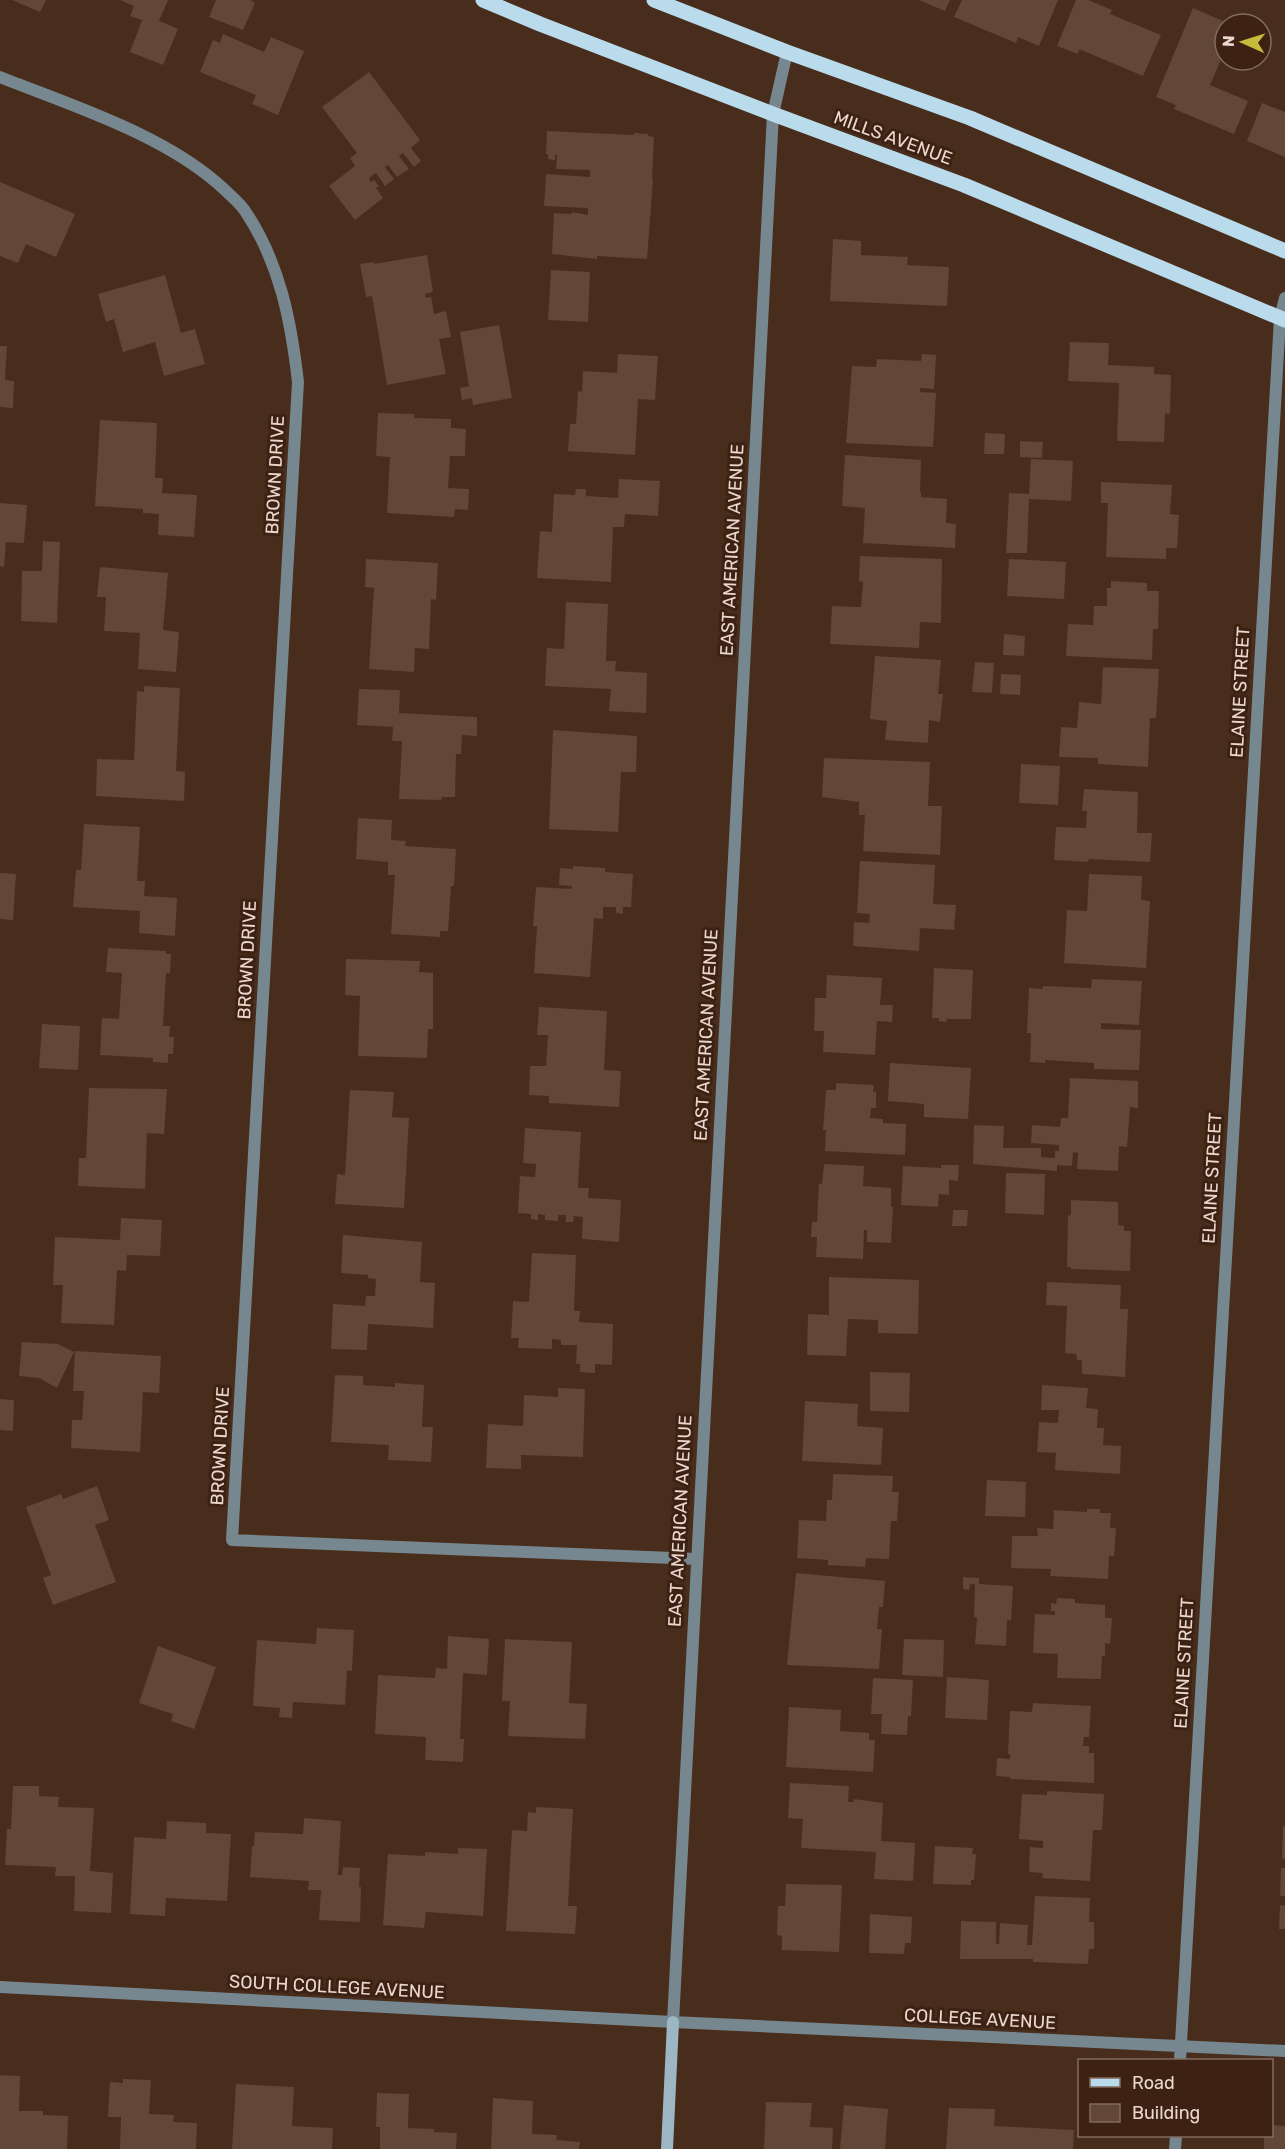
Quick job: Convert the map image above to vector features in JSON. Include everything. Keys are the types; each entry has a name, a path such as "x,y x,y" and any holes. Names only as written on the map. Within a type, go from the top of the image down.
{"main road":[{"name":"MILLS AVENUE","path":"483,0 773,114 964,185 1282,319"},
{"path":"654,0 787,52 970,118 1285,251"}],"street":[{"name":"EAST AMERICAN AVENUE","path":"673,2022 773,114 787,52"},
{"name":"BROWN DRIVE","path":"0,77 116,123 164,147 208,174 244,209 268,252 283,291 292,335 298,382 232,1540 696,1559"},
{"name":"ELAINE STREET","path":"1180,2059 1285,298"},
{"name":"SOUTH COLLEGE AVENUE","path":"0,1987 673,2022"},
{"name":"COLLEGE AVENUE","path":"673,2022 1285,2051"},
{"path":"667,2149 673,2022"}],"building":[{"path":"12,0 46,0 40,12"},
{"path":"120,0 168,0 159,21 178,29 163,65 130,52 142,20 130,16 134,6"},
{"path":"216,0 250,0 255,3 243,30 209,17"},
{"path":"919,0 950,0 945,11"},
{"path":"962,0 1058,0 1039,46 1018,37 1016,43 954,17"},
{"path":"1076,0 1088,0 1112,10 1110,14 1161,35 1143,76 1079,49 1078,54 1057,46"},
{"path":"1193,8 1213,17 1213,72 1216,72 1210,85 1248,101 1234,134 1174,109 1176,105 1156,97"},
{"path":"223,34 264,52 271,37 304,51 278,115 252,104 256,95 200,72 213,40 220,43"},
{"path":"369,72 420,140 411,148 421,161 414,167 403,153 399,156 409,169 397,177 388,165 385,167 394,179 385,186 376,173 369,178 371,182 374,180 379,186 376,188 383,198 355,220 329,186 355,166 350,158 357,153 322,107"},
{"path":"1262,103 1285,112 1285,157 1247,141"},
{"path":"547,131 634,135 634,133 654,137 647,259 597,256 597,259 552,254 554,213 571,214 572,212 588,215 588,208 544,206 546,174 590,177 590,170 556,169 557,155 555,155 555,160 548,159 548,154 546,154"},
{"path":"0,182 75,214 56,257 26,244 18,263 0,256"},
{"path":"833,239 861,241 861,255 908,257 907,265 949,267 947,306 830,301"},
{"path":"427,255 433,292 425,294 426,298 431,297 434,314 446,311 451,337 439,339 446,374 387,385 372,296 366,297 360,264 375,262 374,264"},
{"path":"551,270 590,272 588,322 548,320"},
{"path":"165,275 181,333 195,329 205,364 164,376 155,342 123,352 114,319 106,322 98,294"},
{"path":"499,325 512,398 473,405 472,398 462,400 460,388 469,386 460,332"},
{"path":"1070,342 1109,343 1108,365 1154,367 1154,374 1171,375 1170,414 1165,413 1164,442 1117,441 1119,383 1068,381"},
{"path":"0,346 7,346 5,380 14,381 13,408 0,407"},
{"path":"618,354 658,356 655,400 638,399 635,455 568,451 570,424 576,424 578,391 582,392 583,371 617,373"},
{"path":"922,354 936,355 934,389 920,388 920,392 936,393 933,447 846,443 852,366 876,367 877,359 921,361"},
{"path":"378,413 414,414 414,418 451,419 451,428 466,429 465,456 450,456 448,488 469,489 468,510 455,509 454,517 387,513 390,457 376,456"},
{"path":"100,420 157,423 155,478 163,478 162,493 197,495 194,537 158,535 159,514 143,513 143,509 95,506"},
{"path":"985,433 1005,434 1004,454 984,454"},
{"path":"1020,441 1043,442 1042,458 1020,457"},
{"path":"845,455 921,460 921,497 947,499 946,523 956,524 955,548 863,543 865,508 842,506"},
{"path":"1031,459 1073,461 1071,501 1029,499 1027,553 1006,553 1009,493 1029,494"},
{"path":"619,479 660,481 658,516 625,514 624,527 613,527 611,582 537,578 540,531 552,532 554,494 575,495 576,489 586,489 586,496 618,498"},
{"path":"1101,482 1172,485 1170,514 1179,515 1177,548 1166,548 1166,559 1106,557 1108,503 1101,503"},
{"path":"0,503 27,505 24,543 6,542 4,567 0,566"},
{"path":"43,541 60,542 57,623 21,621 22,571 42,571"},
{"path":"860,556 942,559 941,623 920,622 919,648 830,644 832,606 861,607 863,582 859,581"},
{"path":"366,559 438,563 436,600 431,599 429,649 415,648 414,672 369,669 374,588 365,587"},
{"path":"1009,559 1066,562 1064,599 1007,596"},
{"path":"100,567 168,573 163,630 179,632 176,672 138,669 140,633 104,631 106,597 97,597"},
{"path":"1111,581 1147,583 1147,591 1159,591 1158,629 1153,629 1152,660 1066,656 1068,624 1093,625 1094,606 1107,606 1107,588 1111,588"},
{"path":"566,602 608,604 606,661 616,661 615,671 647,673 646,713 609,711 611,689 545,686 547,648 564,649"},
{"path":"1004,634 1025,636 1024,656 1003,655"},
{"path":"875,656 941,660 938,694 943,694 940,722 929,720 928,743 885,740 887,721 870,719"},
{"path":"975,662 994,663 992,693 972,692"},
{"path":"1103,667 1159,669 1156,718 1150,718 1148,767 1098,764 1098,758 1059,757 1061,727 1077,728 1079,702 1101,704"},
{"path":"1001,674 1021,675 1020,695 1000,694"},
{"path":"144,686 180,688 176,771 185,772 184,801 96,796 97,759 134,760 137,691 144,692"},
{"path":"359,689 400,690 399,713 477,717 477,736 462,735 461,754 456,754 455,797 442,797 441,800 399,799 402,741 392,741 393,727 357,725"},
{"path":"553,730 637,736 636,772 621,772 618,832 549,829"},
{"path":"824,758 930,762 928,806 942,806 940,855 863,851 865,815 859,815 859,802 822,797"},
{"path":"1021,764 1060,766 1058,805 1019,803"},
{"path":"1084,789 1138,792 1137,833 1152,833 1150,862 1054,860 1056,827 1086,828 1087,811 1082,811"},
{"path":"358,818 392,820 391,840 406,841 405,846 456,849 448,931 440,931 440,937 391,934 395,875 388,875 388,862 356,859"},
{"path":"84,824 140,827 137,881 145,881 144,896 177,898 175,936 139,933 140,911 73,907 76,870 81,870"},
{"path":"860,861 935,865 933,904 956,905 954,930 920,928 919,951 853,946 854,922 869,923 870,914 857,913"},
{"path":"573,866 605,868 605,872 633,874 631,907 623,907 623,914 616,913 616,907 603,907 603,919 594,918 590,977 534,973 537,926 533,926 536,887 571,889 572,886 559,885 560,868 573,869"},
{"path":"0,873 16,874 13,920 0,919"},
{"path":"1089,874 1142,876 1141,900 1150,901 1146,968 1064,963 1067,910 1087,911"},
{"path":"108,948 166,951 166,954 171,954 170,973 166,973 163,1026 170,1026 169,1037 174,1037 173,1054 168,1054 168,1063 153,1062 153,1058 100,1055 102,1018 119,1019 122,973 106,972"},
{"path":"346,959 420,961 419,972 433,973 433,1029 428,1029 427,1058 358,1056 360,996 345,995"},
{"path":"934,968 973,970 971,1019 947,1019 946,1022 939,1021 939,1018 932,1018"},
{"path":"827,975 882,978 880,1005 893,1005 892,1022 877,1021 875,1055 823,1052 824,1031 814,1031 815,998 826,998"},
{"path":"1092,979 1142,981 1139,1025 1101,1023 1101,1029 1141,1030 1139,1070 1094,1069 1094,1063 1045,1060 1045,1063 1030,1062 1031,1033 1027,1033 1029,988 1043,989 1043,986 1091,988"},
{"path":"539,1007 607,1011 604,1070 621,1071 619,1107 549,1103 549,1096 529,1095 530,1066 546,1066 548,1035 537,1035"},
{"path":"42,1024 80,1026 78,1070 39,1068"},
{"path":"890,1063 971,1068 968,1119 924,1117 924,1104 888,1101"},
{"path":"1070,1078 1138,1081 1138,1108 1130,1107 1127,1147 1119,1146 1118,1171 1077,1169 1078,1153 1073,1152 1072,1166 1057,1165 1057,1171 973,1164 974,1125 1004,1126 1003,1148 1041,1148 1041,1157 1055,1158 1055,1151 1059,1151 1059,1145 1031,1143 1032,1125 1060,1127 1061,1118 1068,1118"},
{"path":"836,1083 874,1085 876,1108 871,1108 870,1118 883,1119 883,1123 906,1124 905,1155 825,1151 826,1130 823,1130 826,1090 836,1090"},
{"path":"89,1088 167,1089 164,1134 147,1133 145,1189 78,1186 79,1158 86,1158"},
{"path":"350,1090 394,1092 392,1117 409,1118 404,1208 335,1204 337,1174 345,1175"},
{"path":"525,1128 581,1132 578,1188 589,1188 588,1198 621,1200 619,1242 582,1239 583,1217 574,1216 573,1222 566,1222 566,1215 558,1215 558,1221 545,1220 545,1215 538,1214 538,1220 531,1219 531,1214 518,1213 520,1176 535,1177 536,1164 523,1163"},
{"path":"824,1164 864,1166 863,1186 891,1188 891,1207 893,1207 891,1243 867,1242 867,1230 864,1230 863,1259 816,1257 817,1237 811,1237 812,1222 817,1222 819,1184 822,1184"},
{"path":"941,1165 959,1165 958,1181 949,1180 949,1195 939,1194 938,1207 901,1205 903,1166 941,1168"},
{"path":"1006,1173 1045,1174 1044,1215 1005,1213"},
{"path":"1071,1200 1118,1202 1118,1225 1124,1226 1124,1231 1131,1231 1130,1271 1067,1267 1068,1216 1071,1215"},
{"path":"953,1210 968,1210 967,1226 952,1226"},
{"path":"121,1218 162,1220 160,1256 127,1255 126,1271 117,1270 114,1325 61,1323 63,1285 53,1285 55,1237 120,1240"},
{"path":"343,1235 422,1242 420,1282 435,1283 433,1328 368,1324 367,1350 331,1349 333,1304 365,1306 366,1296 375,1296 376,1279 368,1278 368,1275 341,1273"},
{"path":"532,1253 576,1255 574,1311 580,1311 579,1322 613,1324 612,1365 595,1364 595,1373 580,1372 580,1364 576,1364 577,1345 561,1345 561,1340 552,1339 552,1349 518,1348 519,1338 511,1338 513,1301 529,1302"},
{"path":"829,1277 919,1280 918,1334 878,1333 878,1320 848,1319 846,1356 807,1355 808,1314 829,1315"},
{"path":"1047,1282 1121,1285 1120,1309 1128,1309 1125,1377 1082,1374 1082,1360 1077,1360 1076,1354 1065,1353 1067,1306 1046,1305"},
{"path":"22,1342 58,1344 74,1352 57,1388 39,1378 19,1376"},
{"path":"75,1351 161,1356 159,1393 143,1392 140,1452 71,1448 72,1420 82,1420 84,1391 73,1391"},
{"path":"870,1372 910,1373 909,1412 870,1411"},
{"path":"335,1375 363,1376 363,1385 395,1387 395,1383 424,1385 422,1427 433,1427 431,1462 388,1460 389,1445 331,1442"},
{"path":"1042,1385 1088,1388 1086,1408 1098,1409 1097,1428 1104,1428 1103,1445 1121,1446 1120,1474 1055,1470 1056,1453 1037,1452 1039,1422 1058,1423 1059,1410 1041,1410"},
{"path":"558,1388 585,1389 583,1457 521,1455 521,1469 486,1468 488,1424 523,1426 524,1395 558,1397"},
{"path":"0,1399 14,1400 13,1431 0,1430"},
{"path":"805,1401 858,1404 857,1426 883,1428 881,1465 802,1461"},
{"path":"833,1474 893,1476 892,1492 899,1492 897,1521 891,1521 889,1559 866,1558 865,1567 828,1565 828,1560 797,1558 799,1520 826,1521 827,1500 832,1500"},
{"path":"987,1480 1026,1482 1025,1517 985,1516"},
{"path":"97,1486 109,1520 95,1525 116,1582 53,1605 43,1578 51,1575 26,1507 61,1494 63,1499"},
{"path":"1087,1509 1100,1509 1100,1513 1111,1513 1110,1528 1116,1528 1114,1556 1109,1556 1108,1579 1050,1576 1051,1569 1011,1568 1012,1536 1038,1536 1037,1528 1053,1529 1054,1510 1087,1512"},
{"path":"796,1573 885,1581 883,1607 879,1607 877,1629 882,1629 879,1669 787,1665"},
{"path":"963,1577 979,1578 979,1584 1013,1586 1011,1620 1007,1620 1006,1646 975,1644 977,1618 974,1617 975,1584 970,1584 969,1590 963,1589"},
{"path":"1057,1598 1075,1599 1075,1603 1105,1605 1105,1618 1112,1618 1110,1644 1105,1643 1105,1656 1102,1656 1101,1679 1057,1678 1058,1654 1033,1653 1035,1614 1055,1615 1055,1611 1051,1611 1051,1603 1056,1604"},
{"path":"317,1628 354,1630 352,1671 347,1670 345,1705 293,1702 292,1718 279,1717 280,1708 253,1706 257,1640 316,1644"},
{"path":"448,1636 489,1639 487,1675 463,1673 460,1739 464,1739 463,1762 425,1760 426,1737 375,1734 378,1675 435,1678 436,1668 447,1669"},
{"path":"505,1639 572,1642 569,1703 587,1704 585,1739 508,1736 510,1701 502,1701"},
{"path":"904,1639 944,1640 943,1677 902,1675"},
{"path":"158,1646 216,1667 194,1729 171,1721 173,1714 139,1703"},
{"path":"947,1677 989,1680 987,1720 945,1718"},
{"path":"873,1678 913,1680 911,1716 908,1716 907,1735 881,1734 882,1714 871,1714"},
{"path":"1033,1703 1091,1706 1089,1737 1084,1737 1083,1746 1089,1746 1089,1753 1094,1753 1094,1783 1010,1779 1010,1777 996,1776 997,1758 1010,1759 1010,1754 1008,1754 1010,1711 1032,1712"},
{"path":"789,1707 841,1710 840,1731 869,1733 869,1740 875,1740 873,1772 786,1767"},
{"path":"790,1783 849,1786 848,1802 854,1802 854,1799 883,1803 881,1841 915,1843 913,1881 874,1879 876,1852 801,1848 803,1819 788,1818"},
{"path":"13,1786 39,1786 39,1796 59,1797 58,1807 94,1808 90,1871 113,1873 111,1913 74,1911 75,1876 55,1876 56,1867 5,1865 7,1829 11,1829"},
{"path":"1047,1791 1104,1794 1102,1830 1093,1830 1090,1881 1042,1878 1043,1873 1029,1872 1030,1847 1043,1848 1043,1841 1019,1839 1022,1794 1047,1795"},
{"path":"536,1807 573,1809 568,1906 577,1906 575,1934 506,1931 512,1830 527,1831 528,1812 536,1813"},
{"path":"304,1818 341,1821 338,1875 342,1875 343,1867 360,1868 360,1922 319,1920 321,1890 308,1890 309,1881 250,1877 255,1832 303,1834"},
{"path":"167,1821 206,1823 206,1833 231,1834 227,1901 166,1898 165,1916 130,1914 134,1837 166,1839"},
{"path":"1283,1826 1285,1827 1285,1859 1282,1858"},
{"path":"935,1846 973,1848 972,1854 976,1854 974,1880 971,1880 971,1885 933,1884"},
{"path":"458,1848 487,1849 483,1916 426,1912 424,1928 383,1925 388,1854 425,1856 425,1852 458,1854"},
{"path":"1281,1868 1285,1868 1285,1896 1280,1896"},
{"path":"786,1884 842,1885 839,1952 782,1950 782,1936 777,1935 778,1906 785,1906"},
{"path":"1035,1896 1090,1898 1089,1922 1094,1922 1094,1949 1089,1949 1088,1964 1033,1962 1033,1959 960,1959 961,1921 996,1922 996,1944 999,1944 1000,1923 1028,1925 1027,1945 1032,1945"},
{"path":"1280,1905 1285,1906 1285,1929 1279,1929"},
{"path":"870,1914 912,1917 911,1943 905,1943 904,1954 869,1953"},
{"path":"0,2075 20,2076 19,2111 43,2111 43,2115 68,2116 67,2149 0,2149"},
{"path":"123,2079 151,2080 149,2114 174,2115 173,2122 197,2123 196,2149 120,2149 121,2117 108,2117 110,2082 123,2083"},
{"path":"236,2084 294,2087 292,2126 333,2128 332,2149 232,2149"},
{"path":"377,2093 409,2094 408,2128 457,2133 456,2149 380,2149 380,2127 376,2127"},
{"path":"493,2098 533,2101 532,2134 557,2135 556,2140 580,2142 579,2149 491,2149"},
{"path":"766,2102 812,2103 810,2127 833,2128 832,2149 764,2149"},
{"path":"844,2105 888,2109 885,2149 840,2149"},
{"path":"949,2108 995,2109 994,2126 1074,2130 1073,2149 946,2149"},
{"path":"1273,2125 1285,2126 1285,2149 1264,2149 1264,2137 1273,2137"}]}
